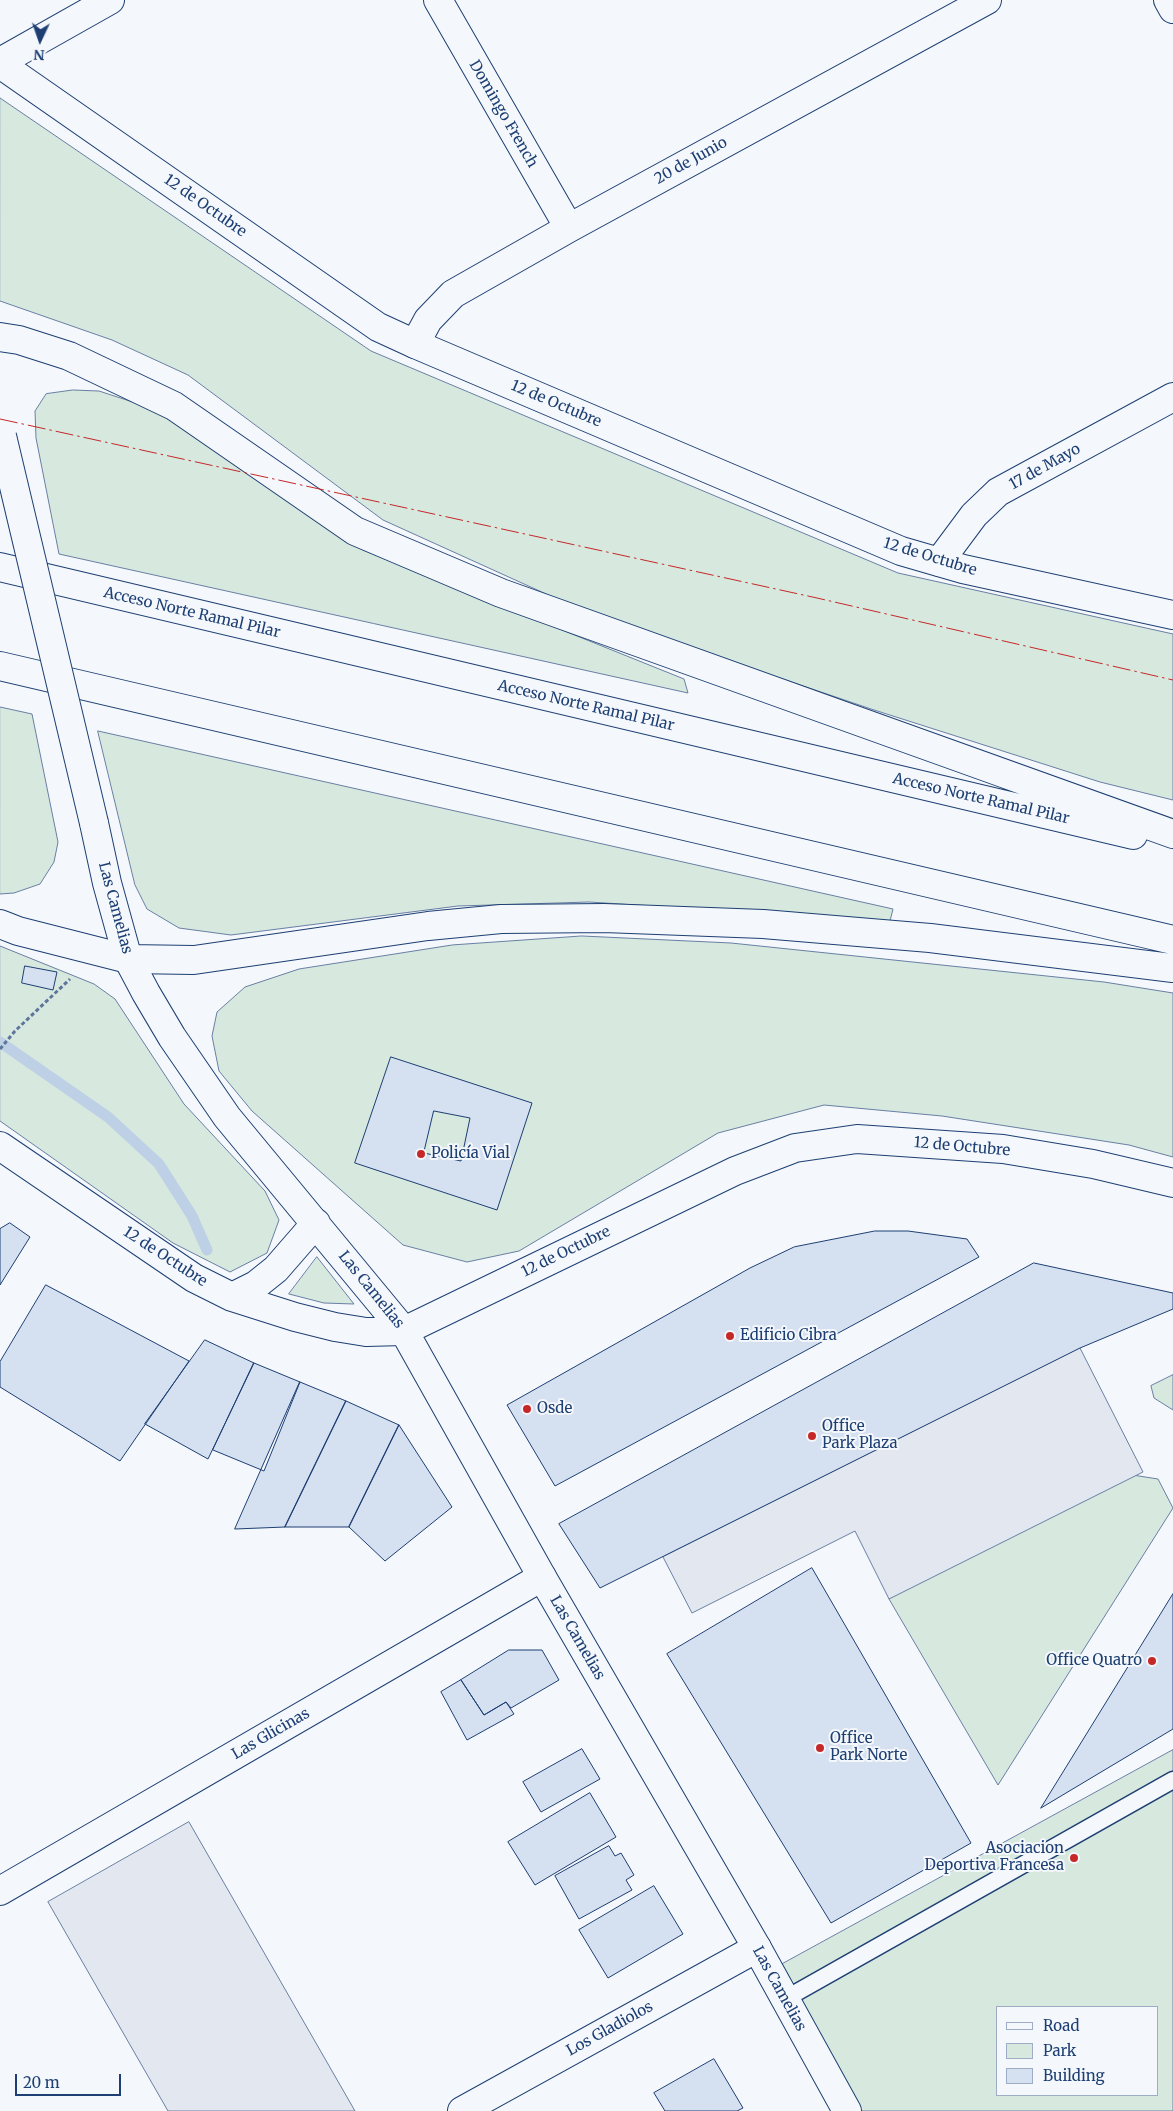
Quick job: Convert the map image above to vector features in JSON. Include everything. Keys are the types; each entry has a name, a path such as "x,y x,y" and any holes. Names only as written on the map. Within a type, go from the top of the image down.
{"main road":[{"path":"0,63 110,0"},
{"name":"Domingo French","path":"438,0 569,228"},
{"name":"20 de Junio","path":"415,344 428,320 453,294 569,228 986,0"},
{"path":"1168,0 1173,9"},
{"name":"12 de Octubre","path":"0,63 378,327 901,551 963,569 1173,615"},
{"path":"0,337 19,340 68,356 174,406 355,531 501,593 1173,834"},
{"name":"17 de Mayo","path":"939,562 974,515 998,492 1173,397"},
{"name":"Las Camelias","path":"1,434 107,883 128,958 172,1037 227,1117 404,1331 542,1578 757,1948 847,2111"},
{"name":"Acceso Norte Ramal Pilar","path":"0,568 1173,845"},
{"path":"0,666 1173,940"},
{"path":"0,924 18,932 128,958 194,960 428,926 501,920 604,918 763,924 930,938 1173,968"},
{"name":"12 de Octubre","path":"4,1155 194,1278 232,1297 335,1328 366,1332 404,1331 735,1171 795,1148 857,1139 1003,1149 1093,1164 1173,1183"},
{"path":"232,1297 256,1285 276,1269 316,1223"},
{"name":"Las Glicinas","path":"0,1892 542,1578"},
{"name":"Los Gladiolos","path":"462,2111 757,1948"}],"lane":[{"path":"785,1998 1173,1780"}],"path":[{"path":"0,1049 15,1031 76,973"}],"green space":[{"path":"0,98 371,351 898,573 1173,634 1173,800 1100,782 871,709 588,613 383,520 188,375 112,340 0,301"},
{"path":"73,390 99,391 148,407 216,448 307,513 363,550 684,679 688,693 59,554 36,438 35,411 46,394"},
{"path":"0,707 32,714 58,842 54,862 40,884 14,893 0,894"},
{"path":"98,731 893,909 890,921 589,902 458,906 231,935 179,928 147,909 135,885"},
{"path":"582,936 731,943 1104,982 1173,993 1173,1157 1129,1145 942,1116 824,1105 718,1133 519,1251 467,1262 403,1245 252,1111 219,1071 212,1036 217,1012 245,987 299,969 452,945"},
{"path":"0,946 94,984 115,999 184,1104 265,1191 279,1220 267,1253 230,1272 173,1243 0,1121"},
{"path":"317,1257 354,1304 324,1303 289,1294"},
{"path":"1173,1375 1173,1410 1154,1398 1151,1386"},
{"path":"1126,1474 1158,1479 1173,1508 998,1785 889,1599"},
{"name":"Asociacion Deportiva Francesa","path":"1173,1750 1173,2111 862,2111 777,1967"}],"shaded area":[{"path":"1080,1348 1143,1472 889,1599 855,1531 692,1613 663,1557"},
{"path":"189,1822 355,2111 168,2111 48,1902"}],"building":[{"path":"25,966 57,972 53,990 22,983"},
{"path":"391,1057 532,1103 497,1210 355,1163"},
{"path":"434,1111 470,1118 461,1161 424,1153"},
{"path":"10,1223 30,1237 0,1285 0,1229"},
{"name":"Edificio Cibra","path":"875,1231 908,1231 967,1239 979,1257 555,1486 507,1405 750,1268 794,1247"},
{"name":"Office Park Plaza","path":"1034,1263 1173,1293 1173,1309 1080,1348 600,1588 559,1524"},
{"path":"46,1285 189,1361 120,1461 0,1387 0,1362"},
{"path":"205,1340 254,1363 208,1459 145,1424"},
{"path":"254,1363 300,1382 264,1471 213,1450"},
{"path":"300,1382 346,1401 285,1527 235,1529"},
{"path":"346,1401 399,1425 349,1527 285,1527"},
{"path":"399,1425 452,1507 385,1561 349,1527"},
{"name":"Office Park Norte","path":"812,1568 971,1843 831,1923 667,1654"},
{"name":"Office Quatro","path":"1173,1594 1173,1729 1041,1808"},
{"path":"509,1650 542,1650 559,1680 511,1708 506,1702 484,1715 461,1680"},
{"path":"461,1680 484,1715 506,1702 514,1714 467,1740 441,1692"},
{"path":"582,1749 600,1779 541,1812 523,1782"},
{"path":"590,1793 616,1837 535,1885 508,1842"},
{"path":"609,1846 615,1856 621,1853 634,1875 626,1880 632,1890 579,1919 555,1876"},
{"path":"654,1886 683,1934 608,1978 579,1930"},
{"path":"714,2059 743,2108 737,2111 665,2111 654,2093"}],"waterway":[{"path":"0,1042 108,1117 159,1164 192,1216 207,1250"}],"power":[{"path":"0,419 817,598 1173,680"}],"place":[{"name":"Policía Vial","path":"421,1154"},
{"name":"Edificio Cibra","path":"730,1336"},
{"name":"Osde","path":"527,1409"},
{"name":"Office Park Plaza","path":"812,1436"},
{"name":"Office Quatro","path":"1152,1661"},
{"name":"Office Park Norte","path":"820,1748"},
{"name":"Asociacion Deportiva Francesa","path":"1074,1858"}]}
